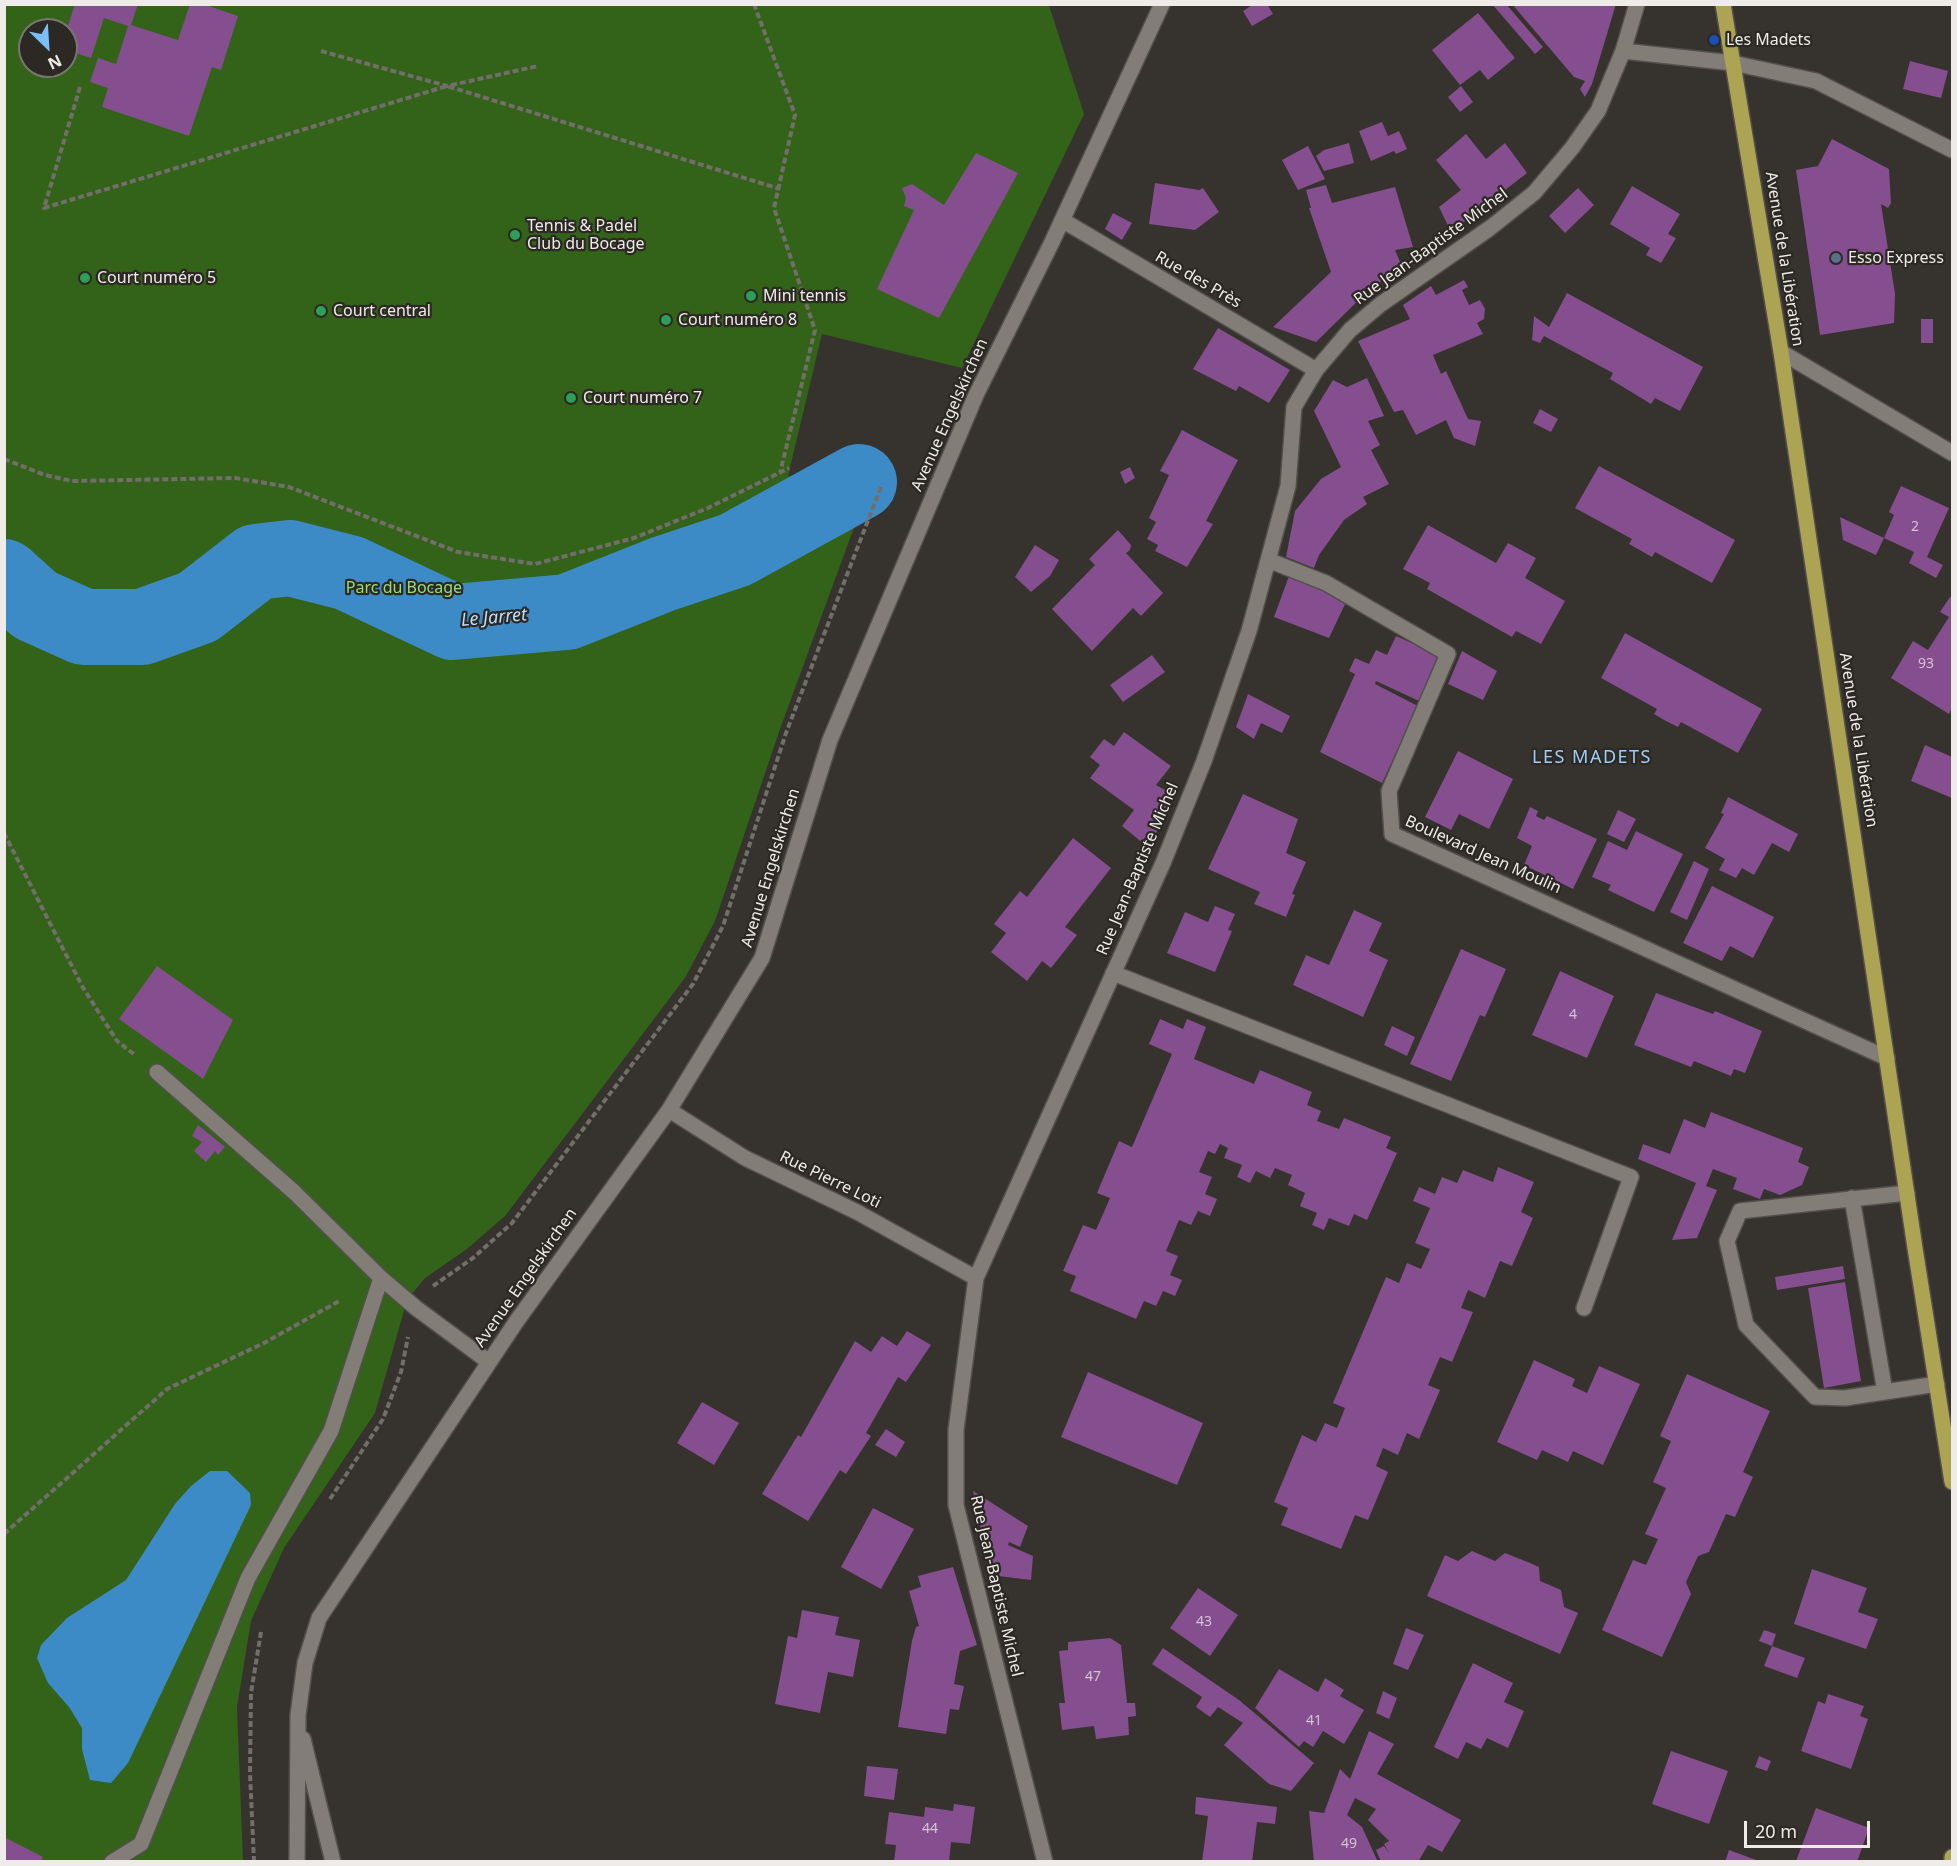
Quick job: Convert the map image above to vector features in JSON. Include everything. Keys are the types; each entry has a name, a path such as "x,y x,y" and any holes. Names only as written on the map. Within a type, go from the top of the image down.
{"main road":[{"name":"Avenue de la Libération","path":"1722,4 1781,352 1907,1192 1953,1482"},
{"path":"1952,1862 1953,1857"}],"street":[{"name":"Avenue Engelskirchen","path":"297,1862 298,1715 305,1664 319,1618 489,1362 669,1110 762,958 830,740 976,395 1062,220 1162,4"},
{"name":"Rue Jean-Baptiste Michel","path":"1045,1862 956,1505 956,1430 976,1278 1162,863 1204,761 1249,631 1288,486 1294,407 1316,370 1350,330 1381,304 1490,228 1534,193 1572,148 1598,111 1623,51 1637,4"},
{"path":"1623,51 1733,63 1816,81 1953,150"},
{"name":"Rue des Près","path":"1062,220 1316,370"},
{"path":"1781,352 1953,453"},
{"name":"Boulevard Jean Moulin","path":"1268,560 1326,583 1448,654 1389,791 1392,834 1887,1058"},
{"path":"1113,973 1631,1178 1584,1308"},
{"path":"157,1072 294,1192 381,1278 416,1308 489,1362"},
{"name":"Rue Pierre Loti","path":"669,1110 745,1158 857,1212 976,1278"},
{"path":"1907,1192 1740,1211 1727,1241 1746,1325 1815,1397 1845,1398 1937,1384"},
{"path":"1852,1198 1885,1392"},
{"path":"112,1862 141,1845 248,1578 331,1431 381,1278"},
{"name":"Avenue Engelskirchen","path":"298,1715 333,1862"}],"path":[{"path":"754,4 795,115 774,208 816,330 779,473"},
{"path":"321,51 447,86 780,189"},
{"path":"80,87 44,208 447,86 537,66"},
{"path":"4,459 45,475 72,481 235,478 289,487 458,552 534,564 634,538 708,508 789,468"},
{"path":"324,1508 383,1419 401,1372 416,1308 433,1286 473,1258 512,1223 693,984 723,926 790,722 882,484"},
{"path":"4,832 82,986 117,1041 157,1072"},
{"path":"4,1534 168,1389 264,1343 381,1278"},
{"path":"254,1862 250,1773 250,1693 262,1623"}],"green space":[{"name":"Parc du Bocage","path":"4,5 1049,5 1084,114 962,368 822,334 788,476 843,469 856,471 870,484 780,729 715,921 685,978 505,1216 467,1249 425,1278 407,1300 375,1413 284,1548 251,1621 237,1707 243,1861 5,1861"}],"water":[{"path":"210,1471 227,1471 250,1493 251,1505 128,1763 111,1783 90,1780 82,1749 82,1728 69,1707 48,1683 37,1658 41,1645 67,1618 126,1580 175,1504 191,1486"}],"building":[{"path":"75,4 138,4 131,25 178,40 190,4 203,4 238,16 221,70 212,67 189,136 102,107 108,88 90,82 98,58 116,64 128,26 104,18 91,58 78,54 78,18 70,18"},
{"path":"1254,4 1267,4 1273,14 1252,26 1243,11"},
{"path":"1492,4 1506,4 1543,47 1535,54"},
{"path":"1512,4 1616,4 1592,84 1585,97 1580,89 1585,81 1574,77"},
{"path":"1478,13 1515,58 1488,80 1480,70 1460,85 1432,50"},
{"path":"1910,61 1948,71 1941,98 1903,89"},
{"path":"1461,86 1473,102 1460,112 1448,97"},
{"path":"1382,122 1388,136 1399,131 1407,149 1396,154 1394,151 1371,161 1359,131"},
{"path":"1466,134 1486,159 1505,143 1527,173 1451,232 1439,207 1461,190 1436,160"},
{"path":"1832,139 1889,169 1891,203 1888,208 1881,204 1895,294 1894,323 1820,335 1796,170 1818,166"},
{"path":"1349,143 1354,163 1324,171 1316,156 1324,150"},
{"path":"1308,146 1325,179 1298,190 1282,160"},
{"path":"976,153 1018,173 939,318 877,289 914,210 904,206 906,198 902,188 912,184 944,205"},
{"path":"1155,183 1199,190 1203,188 1219,212 1195,230 1149,224"},
{"path":"1326,185 1332,203 1395,187 1413,247 1395,250 1403,269 1373,286 1316,342 1273,327 1331,272 1309,208 1311,208 1306,190"},
{"path":"1632,186 1680,214 1668,234 1676,238 1661,263 1646,255 1650,248 1610,224"},
{"path":"1578,188 1594,205 1565,233 1549,216"},
{"path":"1113,213 1132,223 1122,240 1105,229"},
{"path":"1464,280 1468,287 1462,290 1469,305 1480,300 1485,309 1484,319 1477,323 1483,334 1433,355 1441,374 1446,371 1468,419 1481,421 1475,446 1454,438 1446,420 1416,435 1403,410 1394,412 1358,341 1410,319 1403,305 1431,286 1436,295"},
{"path":"1567,293 1703,367 1680,411 1655,398 1651,404 1610,379 1613,373 1544,336 1540,343 1532,340 1534,316 1549,327"},
{"path":"1921,319 1933,319 1933,343 1921,343"},
{"path":"1218,328 1290,370 1269,403 1239,386 1236,391 1193,369"},
{"path":"1367,378 1384,416 1368,421 1380,445 1371,450 1389,484 1363,497 1367,504 1344,520 1319,555 1314,568 1286,557 1295,511 1321,479 1341,467 1314,411 1333,380 1347,387"},
{"path":"1540,409 1558,419 1551,432 1533,423"},
{"path":"1182,430 1238,460 1206,521 1213,524 1187,567 1155,551 1158,545 1147,539 1156,522 1149,518 1169,475 1160,471"},
{"path":"1599,466 1735,540 1712,583 1655,552 1652,557 1629,544 1632,539 1575,508"},
{"path":"1130,467 1135,478 1125,484 1120,472"},
{"path":"1901,486 1949,508 1927,557 1943,565 1936,578 1909,563 1914,552 1884,538 1894,515 1889,512"},
{"path":"1840,517 1884,538 1876,555 1843,540"},
{"path":"1428,525 1496,563 1508,543 1536,558 1525,578 1565,601 1541,644 1516,631 1512,637 1427,589 1430,583 1403,569"},
{"path":"1118,530 1131,545 1130,550 1126,553 1163,593 1141,616 1133,608 1092,651 1052,609 1095,565 1089,559"},
{"path":"1035,545 1059,560 1050,576 1031,592 1015,577"},
{"path":"1289,576 1341,596 1346,602 1329,638 1274,617"},
{"path":"1950,597 1952,598 1952,708 1949,714 1891,678 1913,641 1928,650 1949,617 1940,612"},
{"path":"1625,633 1762,709 1738,753 1681,722 1678,727 1666,721 1654,714 1657,709 1601,678"},
{"path":"1396,636 1440,656 1419,701 1376,681 1375,684 1418,706 1382,783 1320,752 1355,674 1349,671 1355,658 1369,664 1376,650 1387,655"},
{"path":"1462,651 1497,671 1483,700 1448,684"},
{"path":"1152,655 1165,672 1123,702 1110,685"},
{"path":"1248,694 1290,716 1282,733 1261,723 1254,739 1236,727"},
{"path":"1124,732 1171,766 1156,785 1174,795 1149,848 1122,826 1134,810 1090,778 1100,765 1090,757 1104,739 1114,746"},
{"path":"1925,745 1952,757 1952,798 1911,781"},
{"path":"1458,751 1513,779 1489,829 1459,814 1451,830 1425,817"},
{"path":"1243,794 1298,819 1286,853 1306,862 1292,894 1295,895 1286,917 1254,904 1260,892 1208,869"},
{"path":"1728,797 1798,834 1789,852 1772,843 1754,875 1742,868 1736,878 1719,870 1725,859 1705,848 1724,814 1721,813"},
{"path":"1530,807 1538,811 1536,816 1544,820 1547,816 1597,839 1573,889 1524,865 1532,846 1517,838"},
{"path":"1618,810 1636,819 1624,842 1607,834"},
{"path":"1636,831 1683,854 1654,912 1608,890 1611,885 1592,877 1608,841 1627,850"},
{"path":"1073,838 1111,868 1065,927 1077,935 1051,968 1042,961 1027,981 991,952 1006,933 994,924 1020,891 1027,897"},
{"path":"1694,861 1709,869 1687,920 1670,912"},
{"path":"1712,886 1774,917 1753,958 1730,946 1722,961 1683,943"},
{"path":"1215,906 1235,914 1228,930 1232,931 1215,972 1167,953 1185,912 1208,922"},
{"path":"1354,910 1382,923 1369,951 1388,960 1363,1017 1293,985 1306,955 1329,965"},
{"path":"1461,949 1506,969 1485,1017 1480,1015 1451,1081 1410,1064"},
{"path":"157,966 233,1020 203,1079 119,1019"},
{"path":"1560,971 1614,996 1587,1058 1532,1035"},
{"path":"1656,993 1713,1014 1715,1011 1762,1031 1745,1073 1734,1069 1731,1076 1694,1061 1691,1067 1634,1045"},
{"path":"1160,1019 1183,1029 1187,1019 1206,1027 1194,1059 1254,1084 1260,1070 1312,1092 1307,1105 1321,1111 1317,1121 1339,1129 1344,1118 1391,1137 1386,1148 1397,1153 1367,1220 1354,1214 1349,1226 1329,1218 1324,1230 1312,1225 1317,1213 1300,1206 1305,1193 1288,1185 1292,1175 1275,1168 1270,1178 1256,1171 1250,1183 1237,1177 1242,1165 1224,1158 1228,1148 1220,1144 1215,1154 1208,1151 1199,1172 1212,1177 1205,1194 1217,1199 1210,1216 1198,1211 1191,1225 1179,1220 1166,1251 1178,1256 1170,1275 1182,1280 1175,1296 1163,1291 1156,1306 1144,1301 1136,1319 1070,1291 1076,1276 1063,1271 1083,1225 1096,1230 1110,1198 1097,1193 1119,1141 1132,1147 1172,1054 1149,1044"},
{"path":"1392,1026 1415,1037 1407,1056 1384,1045"},
{"path":"1711,1112 1803,1148 1798,1162 1809,1167 1802,1185 1780,1195 1764,1189 1760,1199 1733,1189 1737,1178 1713,1169 1706,1186 1717,1190 1697,1238 1672,1240 1696,1183 1638,1159 1643,1144 1670,1154 1684,1119 1705,1128"},
{"path":"198,1125 225,1147 218,1155 215,1151 206,1162 194,1151 202,1142 192,1136"},
{"path":"1498,1167 1534,1182 1521,1212 1533,1218 1512,1266 1500,1261 1485,1298 1468,1290 1461,1308 1473,1312 1452,1362 1440,1357 1428,1385 1440,1390 1419,1439 1407,1433 1398,1455 1383,1448 1376,1466 1388,1472 1368,1520 1355,1515 1341,1549 1281,1525 1288,1508 1274,1502 1302,1435 1316,1442 1325,1423 1337,1428 1345,1408 1333,1403 1386,1277 1399,1283 1407,1263 1421,1269 1430,1249 1415,1243 1430,1208 1413,1201 1419,1187 1435,1194 1442,1177 1457,1183 1463,1170 1493,1182"},
{"path":"1843,1266 1845,1279 1777,1290 1775,1277"},
{"path":"1845,1282 1861,1381 1824,1388 1808,1288"},
{"path":"907,1331 931,1345 906,1382 898,1377 866,1433 871,1436 846,1474 840,1470 808,1521 762,1494 798,1435 801,1437 855,1341 871,1352 882,1336 897,1346"},
{"path":"1534,1360 1575,1379 1572,1386 1587,1393 1599,1366 1640,1384 1603,1465 1573,1451 1568,1462 1542,1450 1537,1460 1497,1442"},
{"path":"1088,1372 1203,1423 1177,1485 1061,1437"},
{"path":"1687,1374 1770,1411 1743,1472 1753,1477 1735,1517 1726,1514 1709,1552 1698,1556 1686,1582 1691,1594 1662,1657 1602,1630 1633,1560 1646,1565 1658,1539 1645,1534 1666,1488 1653,1482 1671,1441 1660,1436"},
{"path":"702,1402 739,1423 714,1465 677,1443"},
{"path":"886,1429 905,1442 896,1457 875,1445"},
{"path":"973,1491 1028,1526 1020,1547 1009,1542 1008,1545 1033,1556 1031,1580 990,1575"},
{"path":"873,1508 914,1529 881,1589 841,1567"},
{"path":"1472,1551 1495,1561 1505,1553 1530,1563 1539,1567 1540,1581 1561,1590 1564,1607 1578,1613 1560,1654 1427,1596 1445,1555 1458,1561"},
{"path":"953,1567 977,1645 960,1651 954,1684 964,1686 959,1710 950,1709 946,1734 898,1727 912,1641 916,1627 919,1626 909,1591 921,1587 918,1576"},
{"path":"1812,1569 1867,1588 1858,1612 1878,1619 1866,1649 1794,1624"},
{"path":"1198,1588 1238,1615 1210,1656 1170,1628"},
{"path":"802,1610 839,1617 835,1635 860,1640 853,1677 828,1672 820,1713 775,1704 788,1636 797,1638"},
{"path":"1406,1628 1424,1635 1408,1670 1393,1664"},
{"path":"1764,1630 1776,1634 1772,1646 1759,1641"},
{"path":"1110,1638 1121,1645 1127,1703 1135,1703 1136,1716 1128,1717 1129,1735 1096,1739 1094,1726 1062,1730 1059,1703 1065,1703 1059,1651 1068,1650 1068,1642"},
{"path":"1772,1646 1805,1658 1797,1678 1764,1666"},
{"path":"1163,1648 1239,1700 1314,1763 1291,1791 1269,1784 1224,1745 1243,1723 1218,1707 1210,1717 1196,1707 1202,1697 1152,1664"},
{"path":"1473,1663 1513,1683 1504,1702 1524,1711 1508,1748 1487,1738 1481,1749 1466,1742 1458,1759 1434,1747"},
{"path":"1279,1669 1318,1692 1325,1678 1344,1690 1340,1696 1364,1710 1344,1744 1323,1731 1313,1747 1304,1741 1299,1747 1255,1708"},
{"path":"1383,1691 1397,1698 1389,1719 1376,1713"},
{"path":"1828,1694 1864,1706 1860,1716 1868,1719 1851,1769 1801,1751 1818,1701 1825,1704"},
{"path":"1369,1731 1394,1744 1377,1774 1461,1820 1442,1852 1428,1845 1418,1862 1381,1862 1376,1850 1384,1846 1389,1853 1384,1844 1389,1841 1368,1820 1376,1809 1355,1798 1347,1815 1362,1827 1378,1862 1314,1862 1309,1811 1324,1813 1340,1769 1350,1779"},
{"path":"1671,1751 1728,1771 1709,1824 1652,1804"},
{"path":"1759,1756 1771,1761 1767,1771 1755,1767"},
{"path":"867,1766 898,1769 894,1800 864,1796"},
{"path":"1196,1797 1277,1807 1275,1824 1257,1822 1252,1862 1202,1862 1208,1816 1195,1814"},
{"path":"954,1804 975,1807 970,1844 951,1842 949,1862 894,1862 896,1845 885,1844 889,1812 924,1817 925,1807 953,1811"},
{"path":"1816,1808 1869,1828 1857,1862 1796,1861"},
{"path":"4,1837 43,1857 41,1862 4,1862"},
{"path":"1729,1850 1759,1861 1759,1862 1725,1862"}],"waterway":[{"name":"Le Jarret","path":"4,577 35,605 84,627 142,627 198,607 256,562 290,558 349,573 453,622 567,612 663,574 735,550 859,482"}],"place":[{"name":"Les Madets","path":"1714,40"},
{"name":"Tennis & Padel Club du Bocage","path":"515,235"},
{"name":"Esso Express","path":"1836,258"},
{"name":"Court numéro 5","path":"85,278"},
{"name":"Mini tennis","path":"751,296"},
{"name":"Court central","path":"321,311"},
{"name":"Court numéro 8","path":"666,320"},
{"name":"Court numéro 7","path":"571,398"}],"district":[{"name":"LES MADETS","path":"1592,758"}]}
